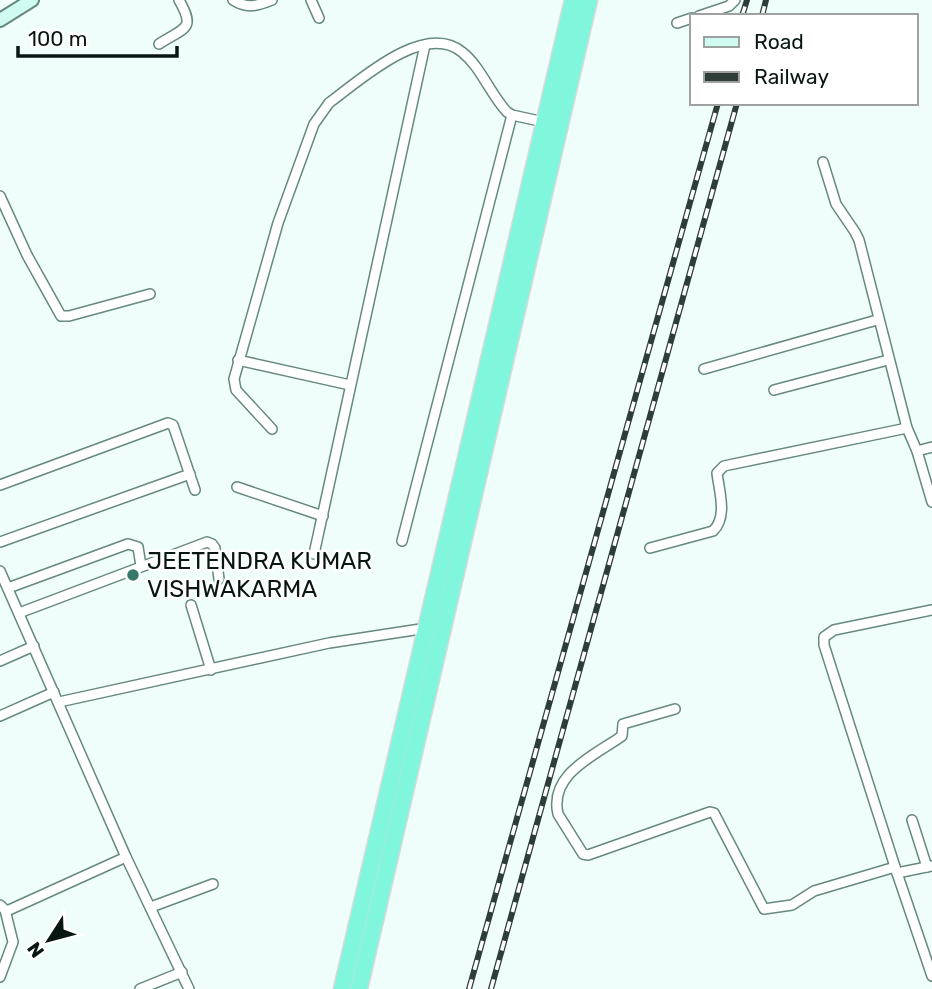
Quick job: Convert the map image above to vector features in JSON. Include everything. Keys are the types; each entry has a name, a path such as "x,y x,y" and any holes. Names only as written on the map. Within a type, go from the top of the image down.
{"highway":[{"path":"342,989 573,0"},
{"path":"359,989 589,0"}],"main road":[{"path":"0,20 32,0"}],"street":[{"path":"159,44 188,22 178,0"},
{"path":"233,0 252,7 272,0"},
{"path":"311,0 319,18"},
{"path":"705,14 729,6 736,0"},
{"path":"677,23 690,19"},
{"path":"272,429 236,390 234,379 278,223 321,111 392,57 425,45 448,44 463,53 512,116 544,122"},
{"path":"314,554 425,45"},
{"path":"402,541 512,116"},
{"path":"823,162 836,204 859,240 888,360 932,502"},
{"path":"0,196 27,255 61,316 150,294"},
{"path":"704,369 877,320"},
{"path":"238,360 350,385"},
{"path":"774,390 888,360"},
{"path":"0,485 168,423 173,425 195,490"},
{"path":"650,548 713,531 722,518 717,472 724,466 907,428"},
{"path":"917,452 932,447"},
{"path":"0,542 190,474"},
{"path":"237,487 323,516"},
{"path":"19,613 207,542 215,548 219,579"},
{"path":"8,588 128,544 138,547 141,566"},
{"path":"0,571 126,857 189,989"},
{"path":"191,605 211,670"},
{"path":"932,610 834,630 824,638 824,645 932,976"},
{"path":"59,702 329,643 427,628"},
{"path":"0,661 34,646"},
{"path":"0,716 54,691"},
{"path":"675,709 623,724 622,736 567,775 556,807 583,854 588,855 710,812 714,813 762,907 766,910 792,905 814,891 896,870 930,867 912,820"},
{"path":"0,976 13,942 3,908 126,857"},
{"path":"151,908 213,884"},
{"path":"141,989 182,972"}],"railway":[{"path":"743,14 747,0"},
{"path":"762,14 766,0"},
{"path":"469,989 717,105"},
{"path":"491,989 736,105"}],"place":[{"name":"JEETENDRA KUMAR VISHWAKARMA","path":"133,575"}]}
